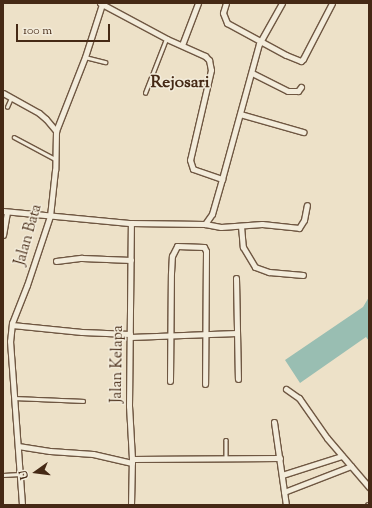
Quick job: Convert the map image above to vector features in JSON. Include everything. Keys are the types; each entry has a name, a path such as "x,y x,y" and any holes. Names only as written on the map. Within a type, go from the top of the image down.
{"street":[{"path":"182,46 198,3"},
{"path":"226,3 223,13 227,23 286,56 301,61 332,3"},
{"path":"206,224 212,214 261,42 282,3"},
{"path":"3,93 43,116 56,131 85,57 101,4 167,39 205,56 208,60 211,70 190,165 193,169 222,180"},
{"path":"252,73 288,91 298,92 301,87"},
{"path":"240,114 303,132"},
{"name":"Jalan Bata","path":"22,505 10,341 12,325 50,216 56,159 56,131"},
{"path":"3,235 5,211 131,223 206,224 221,227 262,224 299,228 304,220 307,205"},
{"name":"Jalan Kelapa","path":"131,223 129,406 132,461 131,505"},
{"path":"241,226 243,247 255,267 269,272 303,275"},
{"path":"170,381 171,264 174,250 177,246 204,247 206,251 204,334 205,384"},
{"path":"56,261 82,258 131,260"},
{"path":"236,278 238,379"},
{"path":"12,325 130,335 238,333"},
{"path":"286,389 299,398 327,438 369,486"},
{"path":"274,422 286,505"},
{"path":"18,446 50,451 93,454 132,461 226,457 280,458"},
{"path":"282,475 342,456"},
{"path":"284,492 351,466"}],"lane":[{"path":"145,93 167,39"},
{"path":"85,57 104,62"},
{"path":"7,106 11,98"},
{"path":"14,137 56,159"},
{"path":"14,398 83,401"},
{"path":"226,440 226,457"},
{"path":"3,476 20,474"}],"water":[{"path":"369,297 369,341 366,337 300,383 285,360 363,307"}],"district":[{"name":"Rejosari","path":"180,84"}]}
